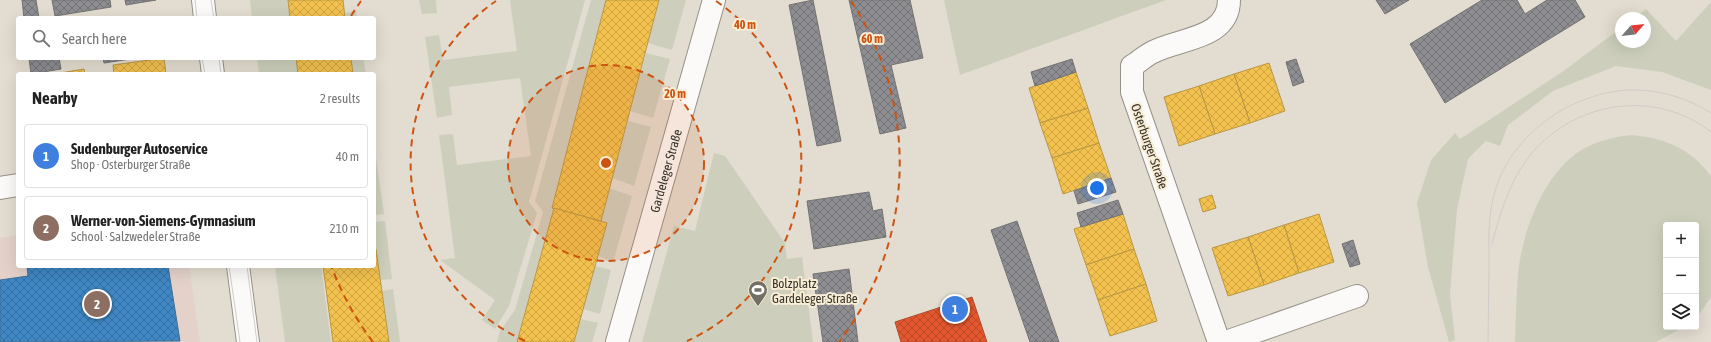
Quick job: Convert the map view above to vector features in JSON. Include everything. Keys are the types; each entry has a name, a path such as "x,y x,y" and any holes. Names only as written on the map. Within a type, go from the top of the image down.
{"street":[{"path":"203,0 206,16"},
{"name":"Gardeleger Straße","path":"617,342 714,0"},
{"name":"Osterburger Straße","path":"1219,342 1132,92 1132,66 1153,52 1207,33 1225,20 1229,0"},
{"path":"211,60 213,72"},
{"path":"0,188 16,185"},
{"path":"238,268 248,342"},
{"path":"1226,342 1357,296"}],"shaded area":[{"path":"16,235 16,268 189,268 200,342 0,342 0,238"}],"green space":[{"path":"250,0 288,0 290,16 252,16"},
{"path":"419,0 436,0 437,13 422,14"},
{"path":"510,0 585,0 529,202 537,213 509,306 495,329 482,320 495,300 440,260 455,258 439,135 453,134 457,165 531,156 520,78 449,87 452,115 437,118 425,37 439,35 443,60 517,51"},
{"path":"591,0 606,0 552,207 554,208 517,342 497,342 500,331 515,310 543,212 535,201"},
{"path":"659,0 686,0 672,50 648,43"},
{"path":"944,0 1166,0 960,75"},
{"path":"1711,2 1711,90 1662,72 1616,66 1553,91 1508,125 1500,146 1486,141 1468,159 1457,209 1450,294 1455,340 1449,342 1428,267 1417,203 1431,160 1455,133 1460,139 1565,70 1615,32 1615,48 1651,48 1651,14 1676,41"},
{"path":"1646,9 1649,12 1642,12"},
{"path":"356,11 357,16 345,16 345,13"},
{"path":"646,53 670,59 653,118 630,111"},
{"path":"257,60 296,60 298,72 259,72"},
{"path":"351,60 363,60 366,72 353,72"},
{"path":"628,121 651,127 634,186 612,178"},
{"path":"1631,135 1643,136 1676,146 1694,158 1711,176 1711,297 1699,315 1699,222 1663,222 1663,330 1678,330 1656,342 1515,342 1517,283 1520,258 1538,202 1559,170 1572,157 1598,142"},
{"path":"714,153 725,156 785,243 787,259 802,257 813,342 642,342 674,226 695,231"},
{"path":"376,158 384,214 376,215"},
{"path":"609,188 632,196 613,262 598,256 607,223 601,221"},
{"path":"385,221 392,279 380,280 376,249 376,222"},
{"path":"595,266 611,270 600,314 583,309"},
{"path":"275,268 321,268 331,342 285,342"},
{"path":"393,289 400,342 389,342 382,291"},
{"path":"581,319 598,323 592,342 574,342"}],"building: Homes":[{"path":"288,0 343,0 345,16 290,16"},
{"path":"606,0 659,0 601,221 552,208"},
{"path":"149,60 164,60 166,72 114,72 113,65"},
{"path":"296,60 351,60 353,72 298,72"},
{"path":"1269,63 1285,111 1250,123 1234,74"},
{"path":"84,69 85,72 66,72"},
{"path":"1076,72 1088,108 1040,123 1029,88"},
{"path":"1234,74 1250,123 1215,134 1199,86"},
{"path":"1199,86 1215,134 1179,146 1164,97"},
{"path":"1088,108 1099,143 1052,158 1040,123"},
{"path":"1099,143 1111,178 1063,194 1052,158"},
{"path":"1212,195 1216,208 1203,212 1199,199"},
{"path":"554,208 607,223 574,342 517,342"},
{"path":"1123,214 1134,249 1086,265 1074,229"},
{"path":"1319,214 1334,262 1299,273 1284,225"},
{"path":"1284,225 1299,273 1264,285 1248,237"},
{"path":"1248,237 1264,285 1228,296 1212,248"},
{"path":"376,249 389,342 333,342 323,268 376,268"},
{"path":"1134,249 1146,284 1098,300 1086,265"},
{"path":"1146,284 1157,321 1110,336 1098,300"}],"building: Shops":[{"path":"972,297 987,342 901,342 895,322"}],"building: Schools":[{"path":"27,268 168,268 180,341 0,342 0,280 28,276"}],"building: Industry":[{"path":"22,0 36,0 39,16 24,16"},
{"path":"52,0 110,0 111,7 55,16"},
{"path":"125,0 156,0 126,5"},
{"path":"813,0 841,141 817,146 789,5"},
{"path":"849,0 910,0 923,58 891,65 906,128 880,134"},
{"path":"1376,0 1409,0 1385,14"},
{"path":"1482,0 1517,0 1525,14 1547,0 1575,0 1585,17 1445,103 1410,44"},
{"path":"1072,59 1076,72 1035,86 1031,72"},
{"path":"1296,59 1304,82 1293,86 1286,62"},
{"path":"29,60 59,60 61,69 43,72 31,72"},
{"path":"103,60 124,60 104,63"},
{"path":"1111,178 1116,192 1078,204 1074,191"},
{"path":"869,192 873,211 882,209 886,237 814,249 807,201"},
{"path":"1118,200 1123,214 1081,227 1077,213"},
{"path":"1017,221 1059,342 1030,342 991,230"},
{"path":"1353,240 1360,264 1350,267 1342,244"},
{"path":"849,269 858,342 823,342 813,274"}],"tram line":[{"path":"195,0 197,16"},
{"path":"211,0 214,16"},
{"path":"202,60 205,72"},
{"path":"219,60 221,72"},
{"path":"1488,342 1489,227 1494,195 1506,165 1519,147 1534,131 1552,116 1572,105 1592,97 1614,92 1646,90 1675,96 1711,113"},
{"path":"1492,244 1498,221 1510,188 1521,168 1528,158 1546,139 1567,124 1590,113 1614,107 1639,106 1664,109 1689,118 1711,132"},
{"path":"229,268 240,342"},
{"path":"247,268 257,342"}],"place":[{"name":"Werner-von-Siemens-Gymnasium","path":"97,304"},
{"name":"Bolzplatz Gardeleger Straße","path":"758,307"},
{"name":"Sudenburger Autoservice","path":"955,309"}]}
